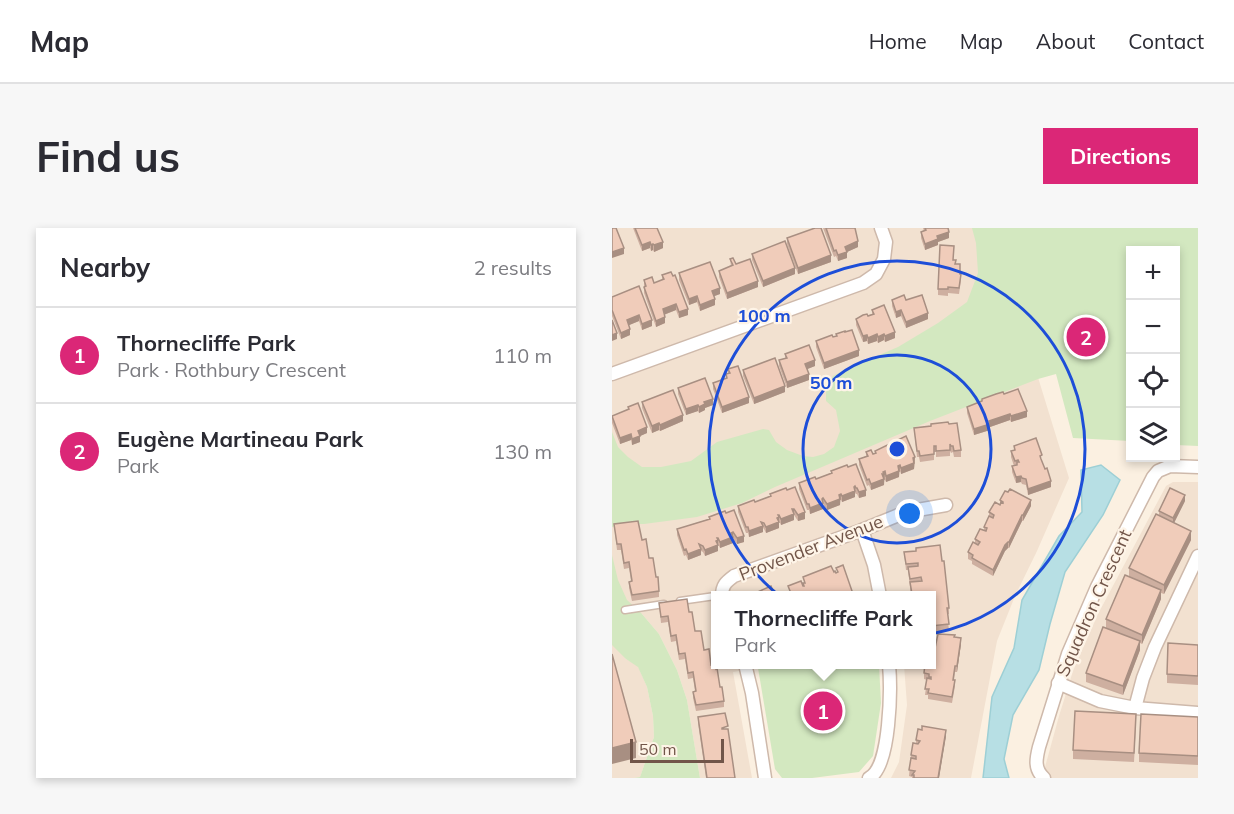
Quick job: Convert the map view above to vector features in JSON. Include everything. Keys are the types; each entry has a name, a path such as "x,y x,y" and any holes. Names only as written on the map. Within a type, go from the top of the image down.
{"street":[{"path":"612,374 863,284 876,274 884,259 886,242 881,228"},
{"name":"Squadron Crescent","path":"1044,778 1039,773 1036,759 1068,654 1097,587 1158,471 1170,466 1198,467"},
{"name":"Provender Avenue","path":"721,591 725,582 734,576 906,512 946,505"},
{"path":"862,530 874,565 879,591"},
{"path":"1135,708 1155,647 1198,556"},
{"path":"746,669 765,778"},
{"path":"873,777 884,750 890,710 889,669"},
{"path":"1058,683 1100,701 1135,708 1198,713"}],"lane":[{"path":"625,610 711,596"}],"shaded area":[{"path":"612,228 992,228 1069,478 997,641 971,778 891,778 899,762 907,705 904,669 936,669 936,591 711,591 711,669 750,669 733,672 752,778 700,778 687,700 677,670 659,634 642,614 612,622"},
{"path":"1173,482 1198,482 1198,778 1042,778 1073,671 1098,614 1166,486"},
{"path":"612,638 626,659 638,666 647,687 653,716 654,737 640,777 612,778"}],"green space":[{"path":"972,228 1198,228 1198,446 1180,445 1180,246 1126,246 1126,441 1073,438 1056,374 930,421 742,503 697,517 612,527 612,432 618,447 642,467 661,467 691,461 717,442 763,429 769,430 776,442 787,450 803,456 813,457 824,454 834,447 840,431 836,410 826,401 826,386 833,376 898,347 967,302 978,273 976,243"},
{"path":"612,555 618,580 627,600 659,634 677,670 687,700 700,778 634,778 640,777 654,737 653,716 647,687 638,667 612,645"},
{"path":"758,669 879,669 881,703 873,756 859,772 812,778 782,778 775,769"}],"water":[{"path":"1101,465 1120,480 1103,515 1065,572 1039,670 1013,715 1004,759 1009,778 983,778 992,697 1014,648 1022,600 1059,536 1082,512 1081,470"}],"building":[{"path":"612,228 616,228 624,248 612,252"},
{"path":"635,228 657,228 663,242 651,245 650,242 642,245"},
{"path":"821,228 831,255 798,268 787,238"},
{"path":"826,228 855,228 858,241 845,247 847,252 838,255 836,250 834,251"},
{"path":"925,228 948,228 949,232 925,244 921,232 926,230"},
{"path":"785,241 795,268 763,281 752,254"},
{"path":"940,245 954,246 953,260 956,260 955,264 960,264 959,288 938,289"},
{"path":"733,258 736,264 750,259 758,281 727,293 719,271 733,265 730,259"},
{"path":"710,262 720,288 712,291 715,299 700,305 697,296 689,299 679,273"},
{"path":"671,272 673,276 675,275 688,309 679,312 676,304 663,309 665,317 656,321 644,287 646,286 644,280 652,277 654,283 664,279 662,275"},
{"path":"639,286 652,320 642,324 639,315 627,320 630,329 621,333 612,310 612,297"},
{"path":"904,295 906,300 922,295 928,313 906,322 901,310 896,312 892,300"},
{"path":"884,305 895,332 878,337 877,334 868,338 867,335 863,336 856,319 863,315 874,314 872,310"},
{"path":"612,320 617,333 612,335"},
{"path":"852,330 859,350 824,363 816,341"},
{"path":"809,345 815,360 805,364 809,374 787,382 779,360 787,358 785,354"},
{"path":"775,358 785,386 754,398 743,370"},
{"path":"738,366 749,397 722,407 713,383 727,378 726,374 730,373 728,369"},
{"path":"705,378 713,399 704,402 705,404 699,407 698,405 686,409 678,388"},
{"path":"1018,389 1027,411 989,421 990,424 974,429 967,407 996,394"},
{"path":"673,390 683,415 652,426 642,402"},
{"path":"638,403 647,427 638,431 640,436 632,439 631,434 620,438 612,416"},
{"path":"948,422 949,424 957,423 961,450 954,451 950,444 950,450 936,451 936,446 934,446 934,454 920,456 917,451 914,428"},
{"path":"906,436 915,457 913,458 914,463 901,468 900,465 898,466 899,471 886,476 885,471 882,474 884,479 871,484 869,479 867,480 859,459 868,456 866,452 871,450 873,454 876,453 875,451"},
{"path":"1036,438 1042,455 1041,459 1051,481 1028,489 1026,479 1021,476 1016,477 1012,466 1019,462 1015,461 1011,451 1015,450 1014,446"},
{"path":"856,464 866,490 859,492 855,486 855,491 839,495 840,499 827,504 823,498 823,503 810,508 799,483 832,473 831,471 847,465 848,467"},
{"path":"795,487 805,512 798,515 792,509 794,514 781,519 778,515 779,522 766,527 761,522 763,526 749,531 738,506 771,496 770,494 786,488 787,490"},
{"path":"1170,488 1185,495 1173,518 1159,511"},
{"path":"1010,489 1031,500 993,570 972,558 973,555 968,552 973,542 978,545 980,542 975,539 980,529 986,531 987,528 984,527 989,516 993,518 994,515 989,512 995,502 1000,505 1001,502 1003,503 1000,500 1005,491 1008,492"},
{"path":"734,510 744,536 737,538 733,532 731,533 733,537 720,542 717,538 718,545 705,550 699,544 701,549 688,554 686,549 684,550 677,529 710,519 709,517 725,511 726,513"},
{"path":"1156,514 1191,531 1164,585 1129,568"},
{"path":"638,521 642,540 646,539 649,558 653,558 659,591 632,595 629,582 632,581 629,562 624,563 621,544 617,544 614,524"},
{"path":"940,545 942,561 944,561 949,624 936,625 936,591 912,591 910,582 922,581 921,577 910,579 908,567 918,566 918,563 906,564 904,552 916,551 916,548"},
{"path":"843,565 852,591 790,591 788,586 801,581 804,586 803,577 831,566 836,573 838,572 836,568"},
{"path":"1125,575 1161,590 1142,635 1106,619"},
{"path":"771,586 773,591 760,591"},
{"path":"687,599 695,631 701,631 704,650 709,649 711,669 717,669 724,701 696,705 693,692 696,691 693,672 688,673 685,653 679,654 676,635 671,636 668,616 661,617 659,603"},
{"path":"1103,627 1140,641 1123,686 1086,673"},
{"path":"938,634 955,635 954,637 961,638 952,697 928,693 929,689 925,689 927,678 931,679 931,677 924,673 924,669 936,669"},
{"path":"1168,643 1198,645 1198,676 1167,674"},
{"path":"612,654 636,742 612,748"},
{"path":"814,709 818,709 821,713 819,716 814,717 812,713"},
{"path":"1075,711 1136,714 1134,753 1073,750"},
{"path":"725,713 728,726 722,729 728,729 735,778 707,778 698,717"},
{"path":"1141,714 1198,717 1198,756 1139,753"},
{"path":"922,726 946,730 938,778 914,778 912,775 915,771 909,770 911,758 916,759 916,756 911,755 913,743 918,744 920,741 916,740 918,729 922,730"}],"place":[{"name":"Eugène Martineau Park","path":"1086,337"},
{"name":"Thornecliffe Park","path":"823,711"}]}
